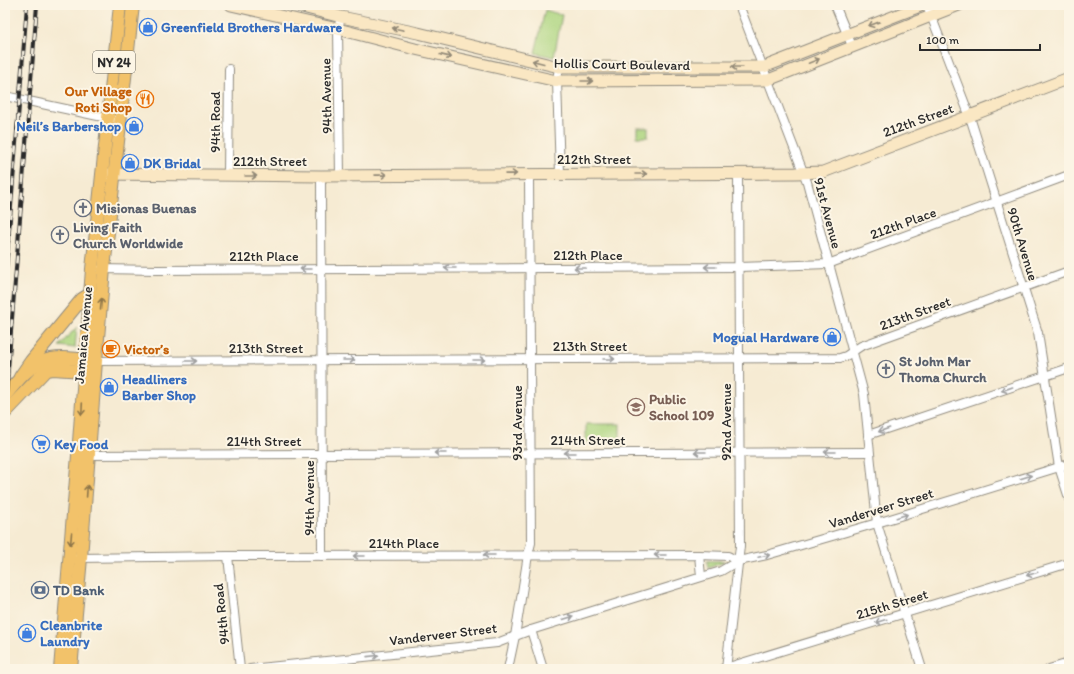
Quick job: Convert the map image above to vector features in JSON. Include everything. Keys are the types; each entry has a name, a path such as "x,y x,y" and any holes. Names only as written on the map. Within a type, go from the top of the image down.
{"main road":[{"name":"Jamaica Avenue","path":"88,364 98,343 98,269 108,174 108,118 120,5"},
{"name":"Jamaica Avenue","path":"108,174 121,121 133,5"},
{"name":"Hollis Court Boulevard","path":"231,5 557,81 768,80 852,46 932,17 959,5"},
{"path":"286,17 289,5"},
{"name":"Hollis Court Boulevard","path":"294,5 559,67 764,67 923,5"},
{"path":"415,49 418,33"},
{"path":"489,65 490,50"},
{"path":"629,67 630,80"},
{"path":"700,67 700,80"},
{"name":"212th Street","path":"108,174 340,176 738,174 823,172 1069,78"},
{"name":"Jamaica Avenue","path":"60,669 75,558 84,455 90,294 98,269"},
{"path":"5,396 31,361 82,299 90,294"},
{"path":"20,377 34,365 52,358 88,364"},
{"path":"5,413 46,370 88,364"},
{"name":"Jamaica Avenue","path":"71,669 75,558"}],"street":[{"name":"91st Avenue","path":"739,5 764,67 803,173 864,394 868,435"},
{"path":"835,5 852,46"},
{"name":"90th Avenue","path":"927,5 970,117 1038,333 1059,467 1069,498"},
{"name":"94th Avenue","path":"340,176 338,29 341,17"},
{"path":"559,67 557,81 560,174"},
{"name":"94th Road","path":"228,69 228,175"},
{"path":"5,96 121,121"},
{"name":"93rd Avenue","path":"508,669 531,543 529,174"},
{"name":"92nd Avenue","path":"725,669 740,546 738,174"},
{"name":"212th Place","path":"98,269 739,267 828,264 1069,175"},
{"name":"94th Avenue","path":"321,176 322,556"},
{"name":"213th Street","path":"88,364 322,360 840,358 846,356 861,346 1069,270"},
{"path":"922,669 878,523 868,435 1069,368"},
{"name":"214th Street","path":"84,455 869,452"},
{"name":"Vanderveer Street","path":"250,669 497,643 531,630 721,571 738,561 767,556 1069,464"},
{"path":"699,555 701,576"},
{"name":"214th Place","path":"75,558 228,556 699,555 728,556 738,561"},
{"name":"94th Road","path":"228,556 240,669"},
{"name":"215th Street","path":"725,669 1069,563"},
{"path":"531,630 543,669"},
{"path":"1049,669 1069,663"}],"green space":[{"path":"545,10 562,15 554,57 535,53"},
{"path":"637,128 648,128 648,137 637,137"},
{"path":"77,327 75,348 59,346"},
{"path":"586,424 620,424 620,442 586,442"},
{"path":"707,561 724,561 724,562 708,568"}],"railway":[{"path":"5,282 27,5"},
{"path":"5,407 37,5"}],"place":[{"name":"Greenfield Brothers Hardware","path":"148,27"},
{"name":"Our Village Roti Shop","path":"145,99"},
{"name":"Neil’s Barbershop","path":"134,126"},
{"name":"DK Bridal","path":"130,163"},
{"name":"Misionas Buenas","path":"83,208"},
{"name":"Living Faith Church Worldwide","path":"60,235"},
{"name":"Mogual Hardware","path":"832,337"},
{"name":"Victor’s","path":"111,349"},
{"name":"St John Mar Thoma Church","path":"886,369"},
{"name":"Headliners Barber Shop","path":"109,387"},
{"name":"Public School 109","path":"636,407"},
{"name":"Key Food","path":"41,444"},
{"name":"TD Bank","path":"40,590"},
{"name":"Cleanbrite Laundry","path":"27,633"}]}
